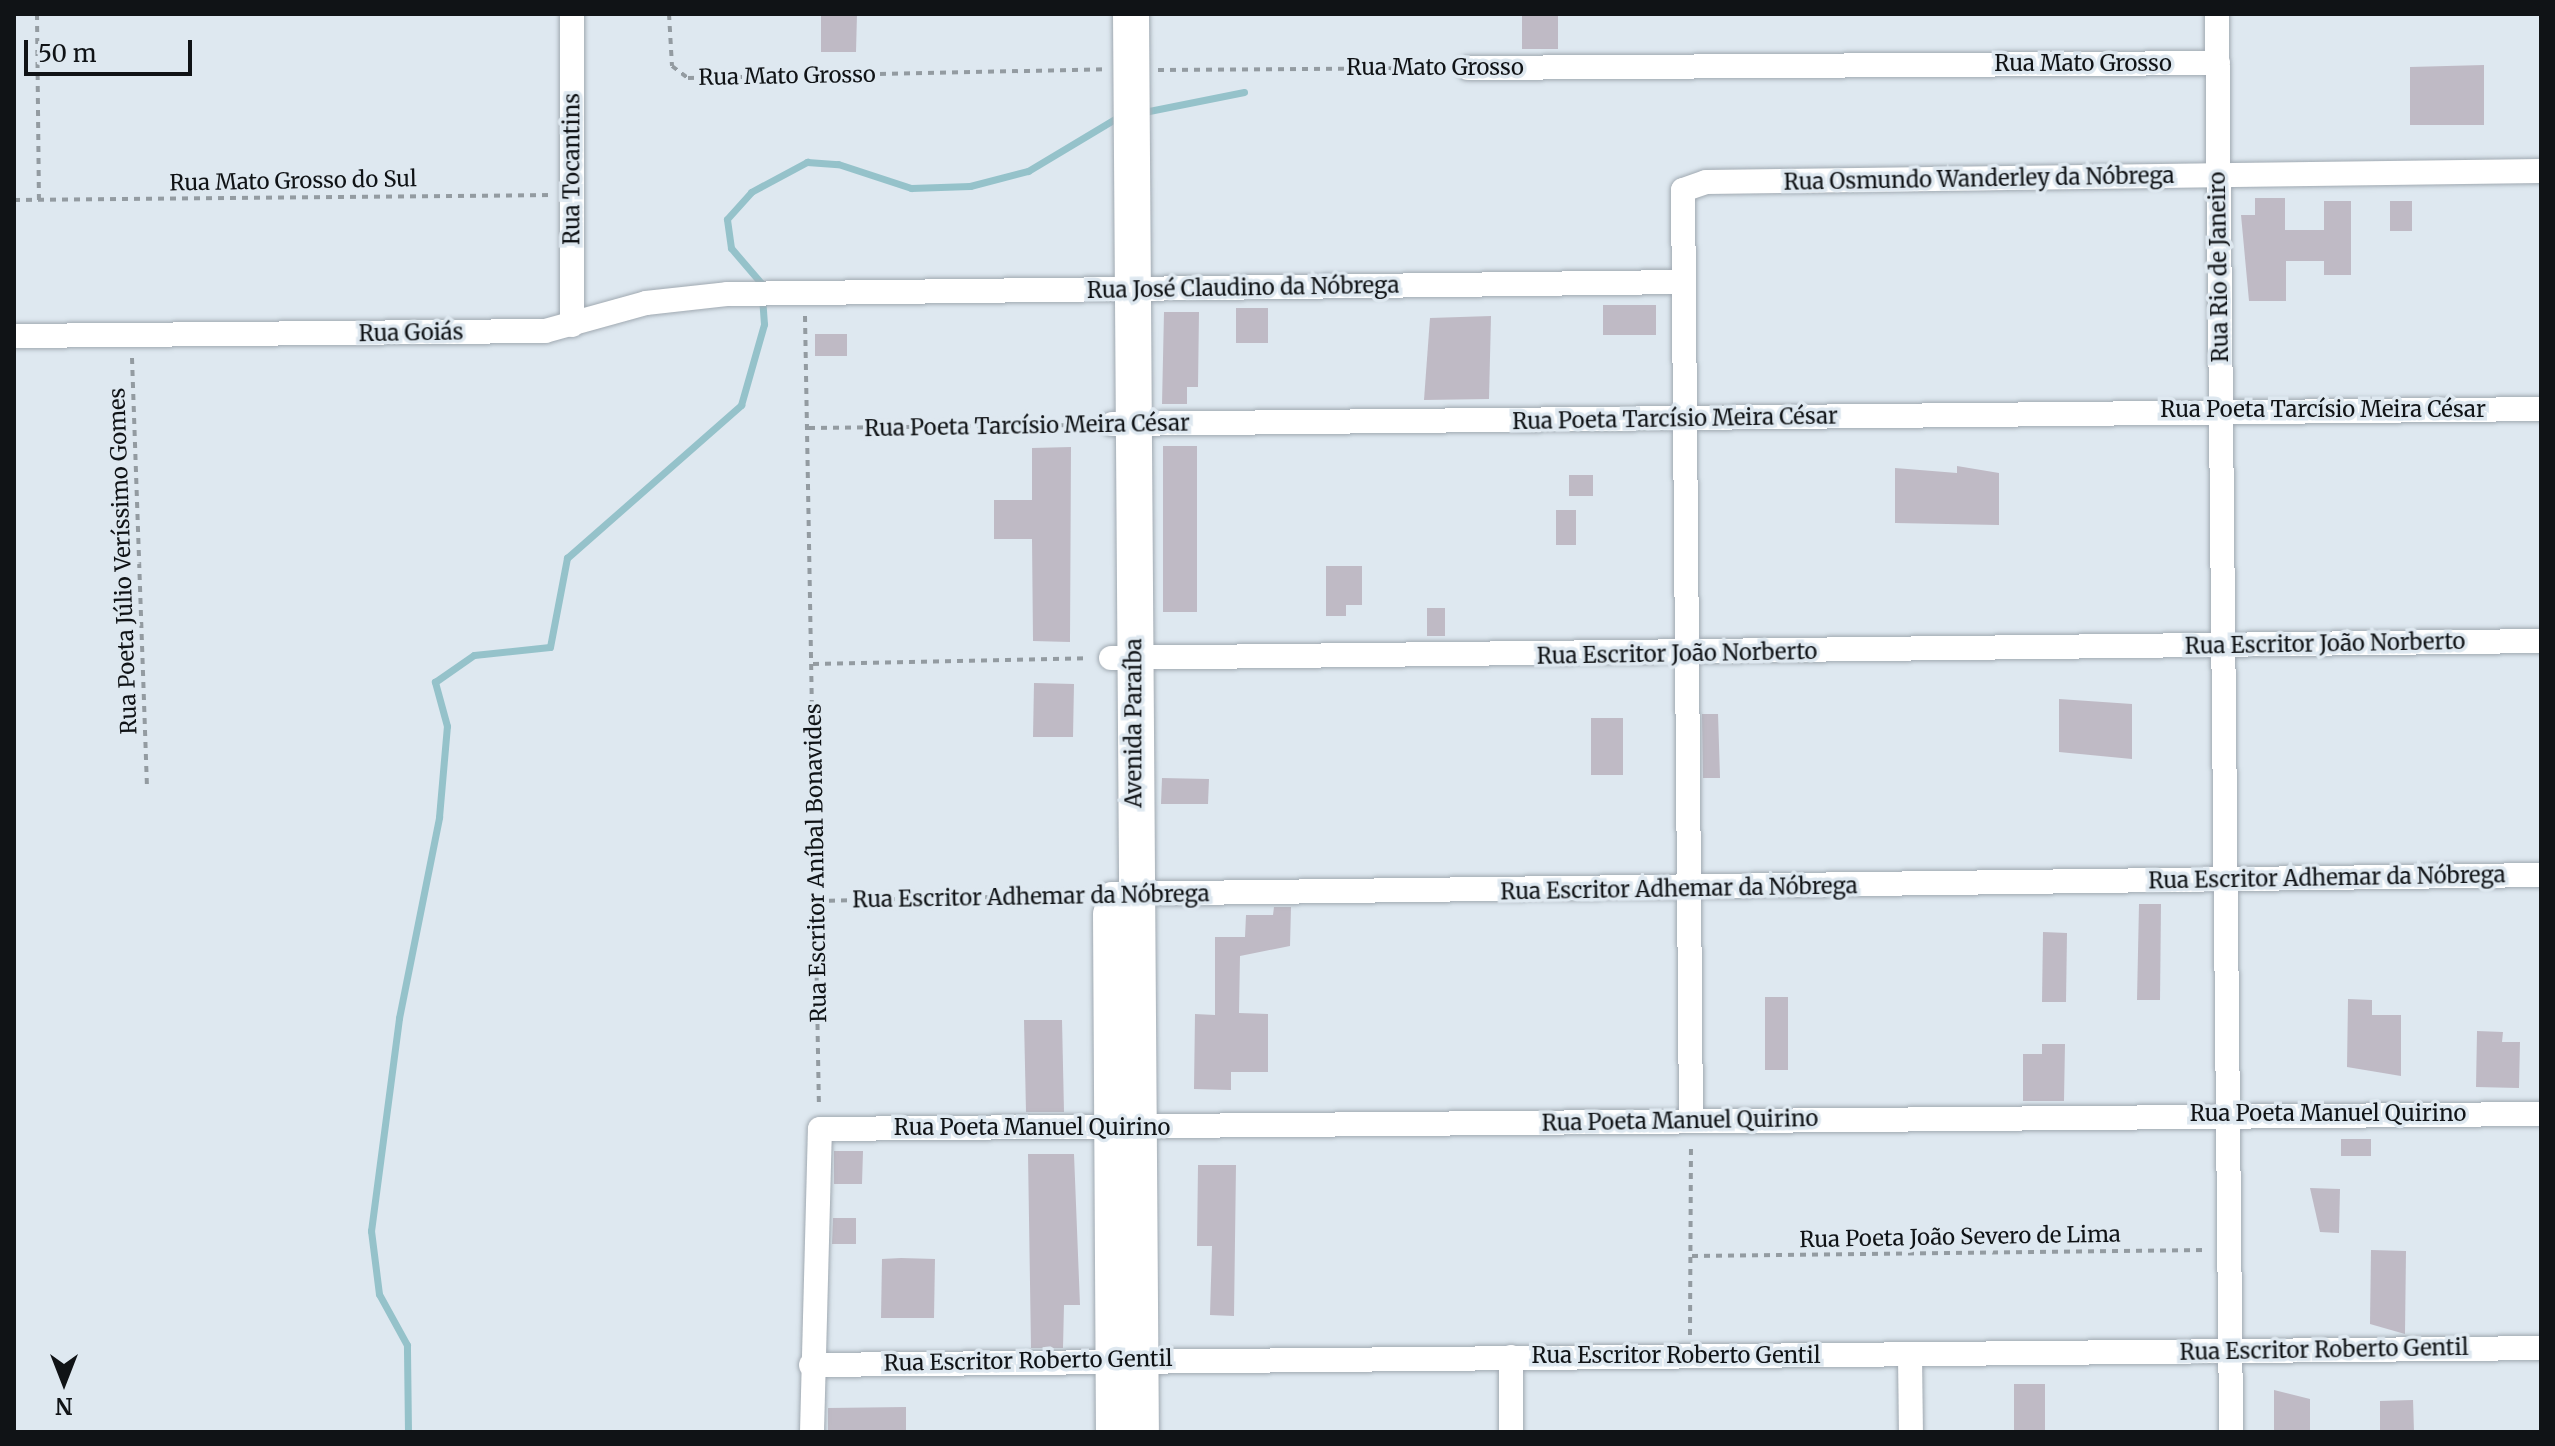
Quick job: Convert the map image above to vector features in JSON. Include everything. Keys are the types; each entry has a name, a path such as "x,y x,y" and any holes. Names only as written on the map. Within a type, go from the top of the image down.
{"street":[{"name":"Rua Tocantins","path":"572,14 572,325"},
{"name":"Avenida Paraíba","path":"1107,14 1121,96"},
{"name":"Avenida Paraíba","path":"1131,14 1121,96 1123,895 1127,1359 1141,1432"},
{"name":"Rua Rio de Janeiro","path":"2217,14 2231,1432"},
{"name":"Rua Mato Grosso","path":"1468,68 2218,63"},
{"name":"Rua Osmundo Wanderley da Nóbrega","path":"1682,282 1680,196 1688,184 2541,171"},
{"name":"Rua José Claudino da Nóbrega","path":"804,293 1682,282"},
{"path":"1682,282 1691,1121"},
{"name":"Rua Goiás","path":"14,336 545,331 690,297 804,293"},
{"name":"Rua Poeta Tarcísio Meira César","path":"1122,424 1684,420 2221,409 2541,409"},
{"name":"Rua Escritor João Norberto","path":"1122,658 1687,654 2541,641"},
{"name":"Rua Escritor Adhemar da Nóbrega","path":"1123,895 2541,875"},
{"name":"Rua Poeta Manuel Quirino","path":"820,1129 2541,1114"},
{"path":"812,1432 811,1365 820,1129"},
{"name":"Rua Escritor Roberto Gentil","path":"811,1365 1127,1359 2541,1348"},
{"path":"1910,1355 1911,1432"},
{"path":"1511,1357 1511,1432"},
{"name":"Avenida Paraíba","path":"1114,1432 1127,1359"}],"path":[{"path":"37,14 39,200"},
{"name":"Rua Mato Grosso","path":"669,14 672,66 688,78 1121,96 1468,68"},
{"name":"Rua Mato Grosso do Sul","path":"14,200 573,195"},
{"name":"Rua Escritor Aníbal Bonavides","path":"804,293 809,428 820,1129"},
{"name":"Rua Poeta Júlio Veríssimo Gomes","path":"131,335 147,786"},
{"name":"Rua Poeta Tarcísio Meira César","path":"809,428 1122,424"},
{"path":"813,664 1122,658"},
{"name":"Rua Escritor Adhemar da Nóbrega","path":"817,901 1123,895"},
{"path":"1690,1357 1691,1121"},
{"name":"Rua Poeta João Severo de Lima","path":"1692,1256 2229,1250"}],"building":[{"path":"821,14 857,14 856,52 821,52"},
{"path":"1522,14 1558,14 1558,49 1522,49"},
{"path":"2484,65 2484,125 2410,125 2410,67"},
{"path":"2255,198 2285,198 2285,230 2324,230 2324,201 2351,201 2351,275 2324,275 2324,261 2286,261 2286,301 2249,301 2241,215 2255,215"},
{"path":"2390,201 2412,201 2412,231 2390,231"},
{"path":"1603,305 1656,305 1656,335 1603,335"},
{"path":"1236,308 1268,308 1268,343 1236,343"},
{"path":"1164,312 1199,312 1198,387 1187,387 1187,404 1162,404"},
{"path":"1491,316 1489,399 1424,400 1430,318"},
{"path":"815,334 847,334 847,356 815,356"},
{"path":"1163,446 1197,446 1197,612 1163,612"},
{"path":"1071,447 1070,642 1033,641 1032,539 994,539 994,500 1032,500 1032,448"},
{"path":"1957,466 1999,473 1999,525 1895,523 1895,468 1957,473"},
{"path":"1569,475 1593,475 1593,496 1569,496"},
{"path":"1556,510 1576,510 1576,545 1556,545"},
{"path":"1326,566 1362,566 1362,605 1346,605 1346,616 1326,616"},
{"path":"1427,608 1445,608 1445,636 1427,636"},
{"path":"1034,683 1074,684 1073,737 1033,737"},
{"path":"2059,699 2132,704 2132,759 2059,752"},
{"path":"1702,714 1718,714 1720,778 1703,778"},
{"path":"1591,718 1623,718 1623,775 1591,775"},
{"path":"1162,778 1209,779 1208,804 1161,804"},
{"path":"2139,904 2161,904 2160,1000 2137,1000"},
{"path":"1274,907 1291,907 1290,946 1240,956 1239,1013 1268,1014 1268,1072 1231,1072 1231,1090 1194,1089 1195,1014 1215,1015 1215,937 1245,937 1246,915 1273,915"},
{"path":"2043,932 2067,933 2066,1002 2042,1002"},
{"path":"1765,997 1788,997 1788,1070 1765,1070"},
{"path":"2348,999 2372,1000 2372,1015 2401,1015 2401,1076 2347,1067"},
{"path":"1024,1020 1062,1020 1064,1112 1026,1112"},
{"path":"2477,1031 2503,1032 2502,1042 2520,1042 2519,1088 2476,1087"},
{"path":"2042,1044 2065,1044 2064,1101 2023,1101 2023,1054 2042,1054"},
{"path":"2341,1139 2371,1139 2371,1156 2341,1156"},
{"path":"834,1151 863,1151 862,1184 834,1184"},
{"path":"1028,1154 1074,1154 1080,1305 1064,1305 1063,1348 1031,1348"},
{"path":"1198,1165 1236,1165 1234,1316 1210,1315 1212,1246 1197,1246"},
{"path":"2310,1188 2340,1189 2339,1233 2320,1232"},
{"path":"833,1218 856,1218 856,1244 832,1244"},
{"path":"2371,1250 2406,1251 2405,1334 2370,1324"},
{"path":"882,1259 935,1259 934,1318 881,1318"},
{"path":"2014,1384 2045,1384 2045,1432 2014,1432"},
{"path":"2274,1390 2310,1399 2310,1432 2274,1432"},
{"path":"2413,1400 2414,1432 2380,1432 2380,1401"},
{"path":"906,1407 906,1432 828,1432 828,1408"}],"waterway":[{"path":"1144,112 1244,92"},
{"path":"408,1432 407,1345 379,1294 371,1231 399,1018 439,817 447,726 435,682 474,655 550,647 567,558 741,405 764,324 761,283 731,248 727,219 751,192 807,162 838,164 911,188 970,186 1028,171 1120,116"}]}
